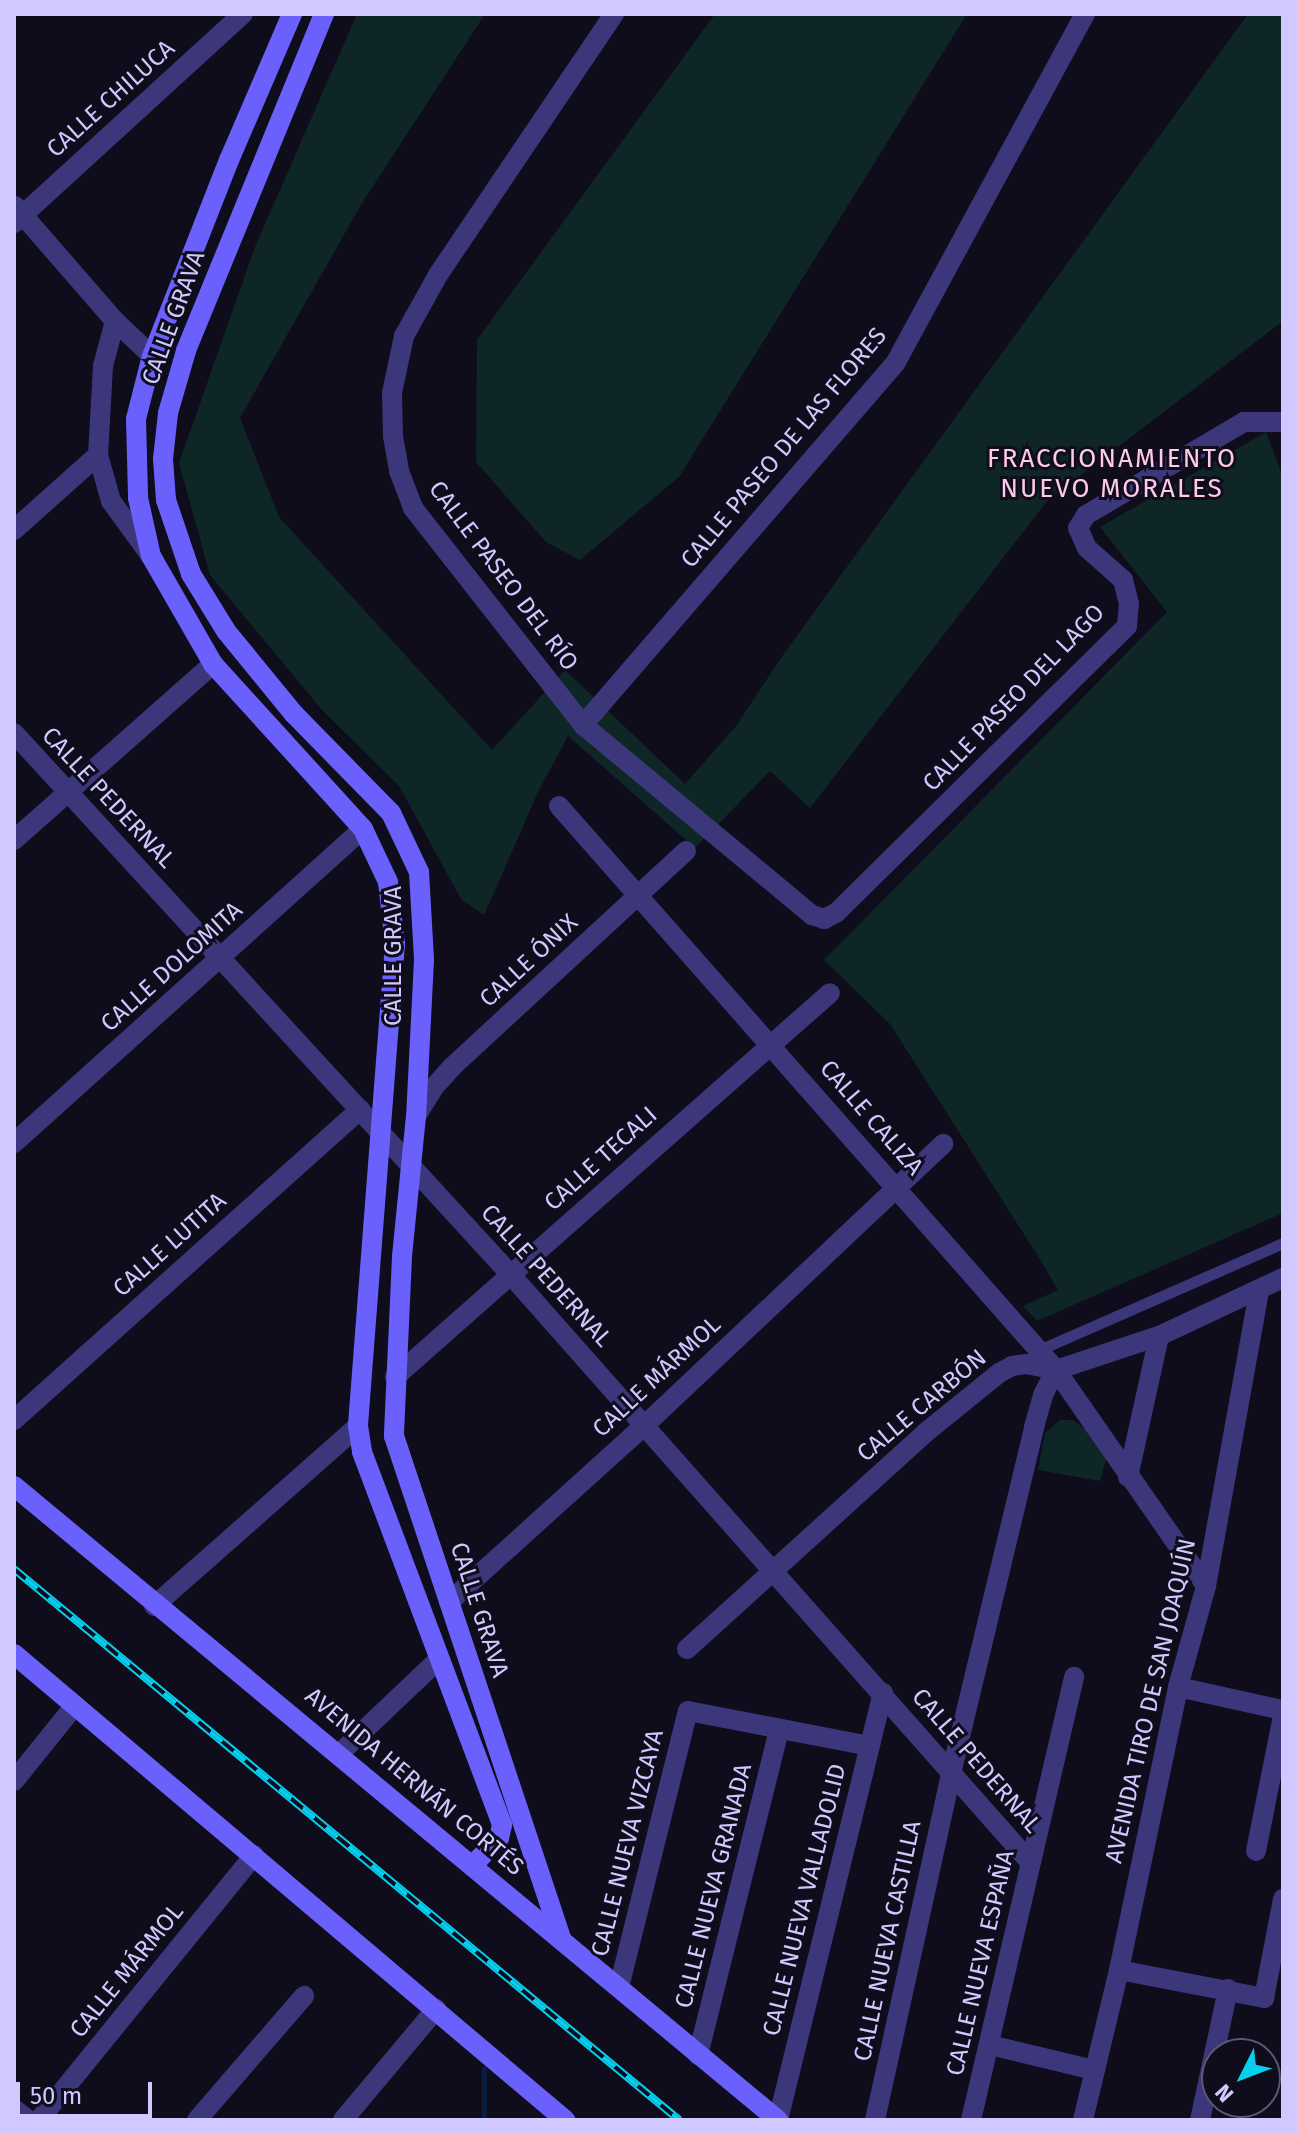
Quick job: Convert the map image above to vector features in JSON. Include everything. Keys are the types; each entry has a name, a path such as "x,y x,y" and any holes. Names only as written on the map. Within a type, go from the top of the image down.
{"main road":[{"name":"CALLE GRAVA","path":"292,14 229,160 152,356 136,419 134,453 138,498 151,556 213,664 363,829 388,882 395,944 358,1426 362,1452 502,1825 499,1838 473,1865"},
{"name":"CALLE GRAVA","path":"324,14 186,351 168,413 163,459 166,500 191,574 226,631 294,714 391,813 419,872 424,960 416,1116 395,1377 394,1436 561,1938"},
{"name":"AVENIDA HERNÁN CORTÉS","path":"14,1486 154,1606 340,1753 778,2120"},
{"path":"14,1654 436,2009 560,2118"}],"street":[{"name":"CALLE CHILUCA","path":"17,214 243,14"},
{"name":"CALLE PASEO DEL RÍO","path":"614,14 438,275 404,336 392,393 393,436 399,471 413,508 583,725 812,915 824,919"},
{"name":"CALLE PASEO DE LAS FLORES","path":"583,725 896,362 1085,14"},
{"path":"17,214 115,321 152,356"},
{"path":"115,321 103,366 98,455 111,501 151,556"},
{"name":"CALLE PASEO DEL LAGO","path":"824,919 836,913 1127,626 1129,604 1123,580 1087,548 1078,528 1086,515 1244,422 1283,422"},
{"path":"14,530 98,455"},
{"path":"14,840 213,664"},
{"name":"CALLE PEDERNAL","path":"14,733 511,1275 1030,1862"},
{"name":"CALLE CALIZA","path":"559,806 898,1187 1056,1370 1206,1586"},
{"name":"CALLE DOLOMITA","path":"14,1143 363,829"},
{"name":"CALLE ÓNIX","path":"416,1116 453,1066 686,851"},
{"name":"CALLE TECALI","path":"395,1377 830,993"},
{"name":"CALLE LUTITA","path":"14,1420 360,1110"},
{"name":"CALLE MÁRMOL","path":"449,1602 645,1425 943,1144"},
{"name":"CALLE CARBÓN","path":"687,1649 925,1433 999,1373 1012,1366 1026,1364 1056,1370 1159,1336 1283,1278"},
{"name":"AVENIDA TIRO DE SAN JOAQUÍN","path":"1083,2120 1119,1970 1178,1687 1206,1586 1259,1290"},
{"path":"1128,1477 1159,1336"},
{"name":"CALLE NUEVA CASTILLA","path":"875,2120 951,1774 1038,1411 1056,1370"},
{"path":"154,1606 358,1426"},
{"path":"340,1753 439,1659"},
{"name":"CALLE NUEVA ESPAÑA","path":"971,2120 1074,1677"},
{"path":"1178,1687 1283,1713 1256,1851"},
{"name":"CALLE NUEVA VALLADOLID","path":"778,2120 883,1693"},
{"path":"14,1781 75,1705"},
{"name":"CALLE NUEVA VIZCAYA","path":"619,1987 688,1711 779,1730"},
{"path":"779,1730 870,1746"},
{"name":"CALLE NUEVA GRANADA","path":"698,2055 779,1730"},
{"name":"CALLE MÁRMOL","path":"39,2120 254,1855"},
{"path":"1119,1970 1264,1998 1283,1899"},
{"path":"1200,2120 1228,1989"},
{"path":"197,2120 304,1996"},
{"path":"343,2120 436,2009"},
{"path":"990,2045 1094,2070"},
{"path":"14,2109 28,2120"}],"lane":[{"path":"1039,1350 1283,1243"}],"green space":[{"path":"357,14 485,14 362,203 240,418 279,517 492,750 565,670 685,784 736,726 783,655 1248,14 1283,14 1283,321 1047,501 810,808 770,771 695,848 568,736 539,790 484,915 461,899 399,786 322,710 210,575 179,463 255,247"},
{"path":"715,14 967,14 679,477 580,560 546,542 476,462 477,340"},
{"path":"1266,432 1283,477 1283,1213 1037,1321 1023,1306 1058,1290 1038,1256 890,1024 824,960 1167,612 1100,527"},
{"path":"1060,1420 1073,1420 1088,1431 1107,1456 1100,1481 1038,1470 1045,1433"}],"waterway":[{"path":"484,2068 484,2120"}],"railway":[{"path":"14,1569 679,2120"}],"district":[{"name":"FRACCIONAMIENTO NUEVO MORALES","path":"1112,474"}]}
